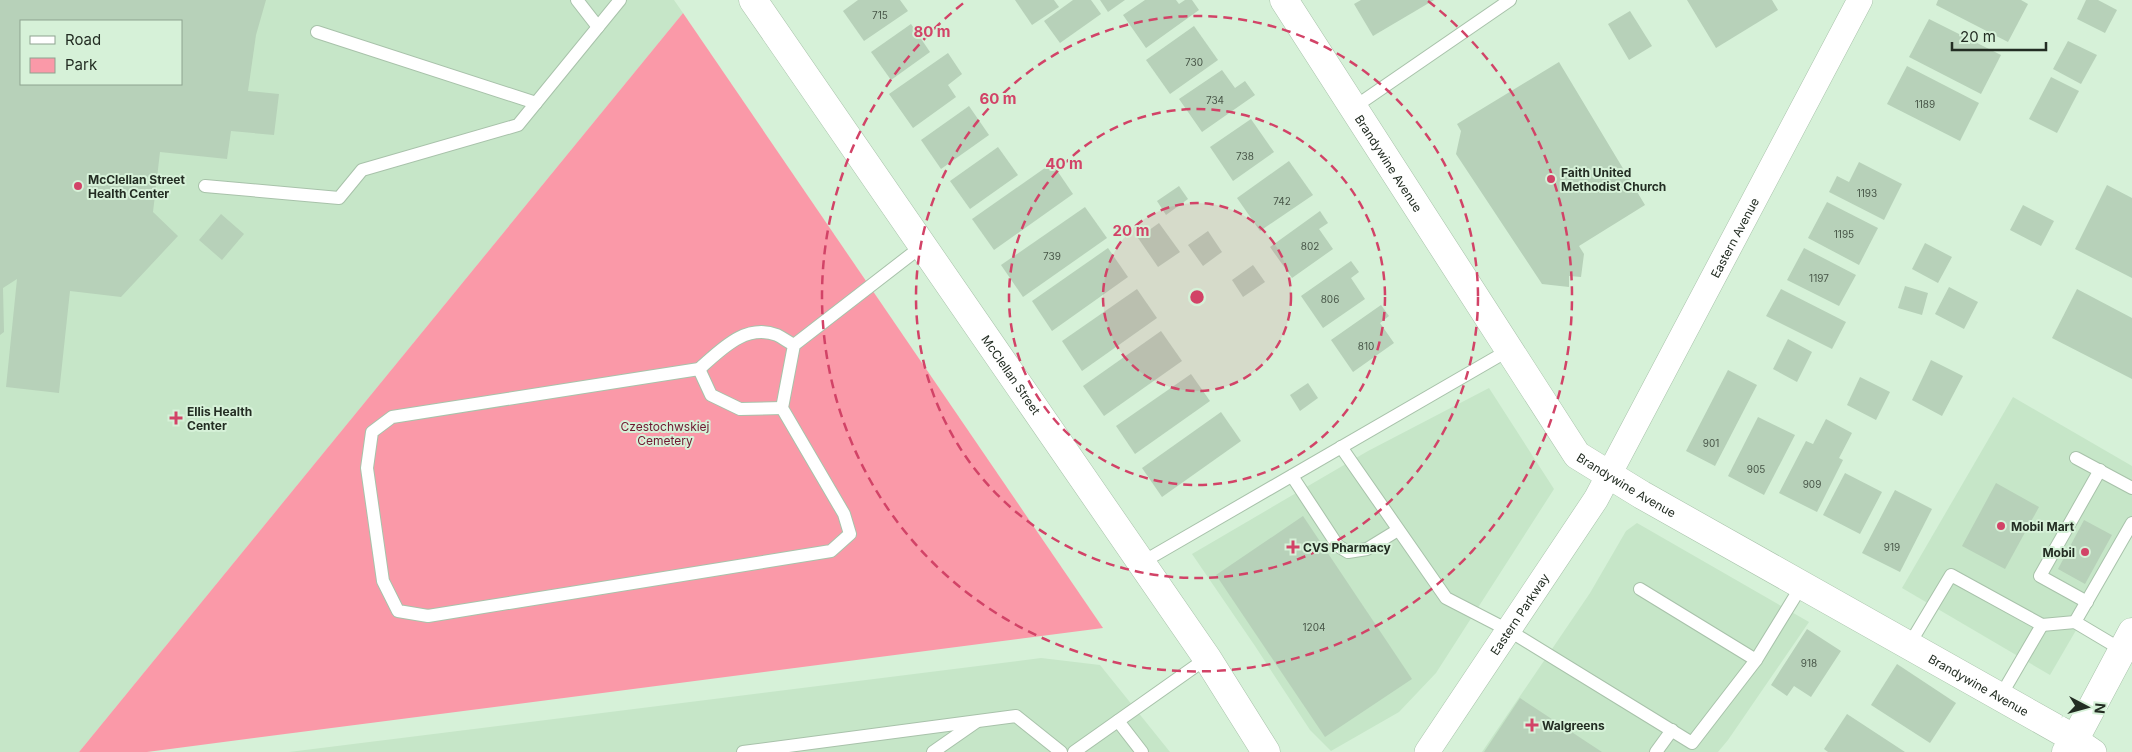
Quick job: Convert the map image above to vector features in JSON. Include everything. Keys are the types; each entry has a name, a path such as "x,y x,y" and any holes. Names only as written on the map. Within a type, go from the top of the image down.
{"main road":[{"name":"McClellan Street","path":"753,0 1207,658 1266,752"},
{"name":"Brandywine Avenue","path":"1284,0 1577,455 2000,697 2078,748"},
{"path":"2078,748 2127,641"}],"street":[{"name":"Eastern Avenue","path":"1609,475 1860,0"},
{"name":"Eastern Parkway","path":"1427,752 1596,499 1609,475"}],"lane":[{"path":"577,0 598,28"},
{"path":"205,186 339,198 362,170 518,125 620,0"},
{"path":"1353,108 1510,0"},
{"path":"317,32 536,103"},
{"path":"794,346 776,335 748,332 723,347 699,369 392,417 372,432 367,468 383,581 398,611 428,616 831,551 850,534 844,514 782,408 787,372 794,346 922,246"},
{"path":"1141,562 1509,350"},
{"path":"699,369 711,395 740,408 782,408"},
{"path":"1341,447 1446,598 1508,630 1692,743 1756,660 1802,585"},
{"path":"2076,458 2132,488"},
{"path":"2087,602 2040,576 2100,470"},
{"path":"1292,476 1338,546 1348,552 1367,549 1398,530"},
{"path":"2075,622 2132,523"},
{"path":"1909,645 1951,575 2042,625 2075,622 2127,641"},
{"path":"1640,589 1756,660"},
{"path":"2000,697 2042,625"},
{"path":"1074,752 1207,658"},
{"path":"744,752 1016,716 1061,752"},
{"path":"933,752 978,721"},
{"path":"1118,721 1142,752"},
{"path":"1656,752 1672,730"}],"shaded area":[{"name":"Ellis Health Center","path":"0,0 674,0 683,13 79,752 0,752"},
{"path":"1489,388 1554,489 1436,673 1399,712 1331,751 1310,730 1192,554 1368,451"},
{"path":"2013,397 2132,466 2132,534 2050,675 1902,588"},
{"path":"1637,523 1809,622 1718,752 1482,752 1590,593 1626,531"},
{"path":"1041,658 1100,665 1170,752 289,752"}],"green space":[{"name":"Czestochwskiej Cemetery","path":"683,13 1103,628 147,752 79,752"}],"building":[{"name":"McClellan Street Health Center","path":"0,0 266,0 256,35 248,91 279,94 274,135 231,131 227,159 160,152 153,212 178,236 121,297 70,291 59,393 6,387 17,279 3,288 4,332 0,335"},
{"path":"858,0 900,0 908,11 864,41 843,11"},
{"path":"1015,0 1054,0 1059,7 1032,25"},
{"path":"1073,0 1091,0 1101,14 1060,43 1044,21"},
{"path":"1100,0 1125,0 1108,12"},
{"path":"1145,0 1176,0 1179,4 1185,0 1192,0 1199,10 1146,48 1123,15"},
{"path":"1361,0 1434,0 1373,36 1354,4"},
{"path":"1687,0 1772,0 1778,10 1716,48"},
{"path":"1938,0 2021,0 2028,4 2008,42 1936,5"},
{"path":"2086,0 2098,0 2117,10 2105,33 2077,19"},
{"path":"1630,11 1652,46 1629,60 1608,24"},
{"path":"1929,19 2001,55 1981,94 1909,57"},
{"path":"911,24 930,52 891,80 871,52"},
{"path":"1194,26 1218,60 1170,94 1146,60"},
{"path":"2068,41 2097,55 2081,84 2053,69"},
{"path":"948,53 962,74 948,85 956,97 913,128 889,94"},
{"name":"Faith United Methodist Church","path":"1559,62 1645,205 1579,246 1584,254 1581,277 1569,276 1569,287 1542,284 1456,154 1461,131 1457,124"},
{"path":"1907,66 1979,103 1960,141 1887,104"},
{"path":"1222,70 1235,88 1245,81 1255,95 1202,132 1179,99"},
{"path":"2051,77 2079,91 2057,133 2029,119"},
{"path":"969,106 989,135 941,169 921,140"},
{"path":"1251,119 1274,152 1233,181 1210,147"},
{"path":"998,147 1018,175 970,209 950,181"},
{"path":"1289,161 1313,195 1260,231 1237,198"},
{"path":"1859,162 1902,184 1884,220 1829,192 1837,176 1849,182"},
{"path":"1052,163 1073,194 994,250 972,219"},
{"path":"2107,185 2132,198 2132,278 2075,249"},
{"path":"1179,186 1188,199 1166,215 1157,201"},
{"path":"1827,202 1878,228 1859,265 1808,238"},
{"path":"2023,205 2054,221 2041,246 2010,230"},
{"path":"1085,207 1107,238 1023,297 1001,265"},
{"path":"1320,211 1328,223 1319,229 1333,249 1292,278 1270,247"},
{"path":"221,214 244,234 222,260 199,240"},
{"path":"1159,223 1180,252 1158,267 1138,238"},
{"path":"1208,231 1222,252 1203,266 1188,245"},
{"path":"1925,243 1952,257 1938,283 1912,269"},
{"path":"1108,248 1128,277 1052,331 1032,301"},
{"path":"1804,248 1856,275 1839,306 1787,280"},
{"path":"1351,261 1359,272 1351,278 1365,299 1323,328 1301,296"},
{"path":"1253,265 1265,282 1243,297 1232,280"},
{"path":"1905,286 1928,293 1922,315 1898,308"},
{"path":"1949,287 1978,302 1964,329 1935,314"},
{"path":"1137,289 1157,318 1082,371 1062,341"},
{"path":"1781,289 1846,322 1832,349 1766,316"},
{"path":"2077,289 2132,318 2132,379 2052,338"},
{"path":"1381,305 1389,316 1380,323 1394,343 1353,372 1331,340"},
{"path":"1161,331 1182,361 1104,416 1083,386"},
{"path":"1788,339 1812,352 1797,382 1773,369"},
{"path":"1931,360 1963,376 1942,416 1912,400"},
{"path":"1728,370 1757,385 1715,466 1686,451"},
{"path":"1191,374 1210,401 1135,454 1116,426"},
{"path":"1860,377 1890,392 1876,420 1847,405"},
{"path":"1308,383 1318,398 1300,411 1290,395"},
{"path":"1221,412 1241,441 1162,497 1142,468"},
{"path":"1758,417 1795,435 1764,495 1728,476"},
{"path":"1826,419 1852,433 1839,458 1843,460 1817,512 1779,493 1806,441 1813,444"},
{"path":"1845,473 1882,492 1860,534 1823,515"},
{"name":"Mobil Mart","path":"1996,483 2039,507 2005,569 1962,546"},
{"path":"1895,490 1932,509 1900,572 1862,553"},
{"name":"CVS Pharmacy","path":"1303,516 1412,679 1325,737 1216,575"},
{"name":"Mobil","path":"2084,520 2112,535 2085,584 2058,569"},
{"path":"1807,629 1841,651 1811,697 1794,686 1787,696 1771,685"},
{"path":"1897,664 1956,703 1930,743 1871,705"},
{"name":"Walgreens","path":"1520,698 1602,752 1484,752"},
{"path":"1847,714 1905,752 1828,752 1824,749"}],"place":[{"name":"Faith United Methodist Church","path":"1551,179"},
{"name":"McClellan Street Health Center","path":"78,186"},
{"name":"Ellis Health Center","path":"176,418"},
{"name":"Mobil Mart","path":"2001,526"},
{"name":"CVS Pharmacy","path":"1293,547"},
{"name":"Mobil","path":"2085,552"},
{"name":"Walgreens","path":"1532,725"}]}
